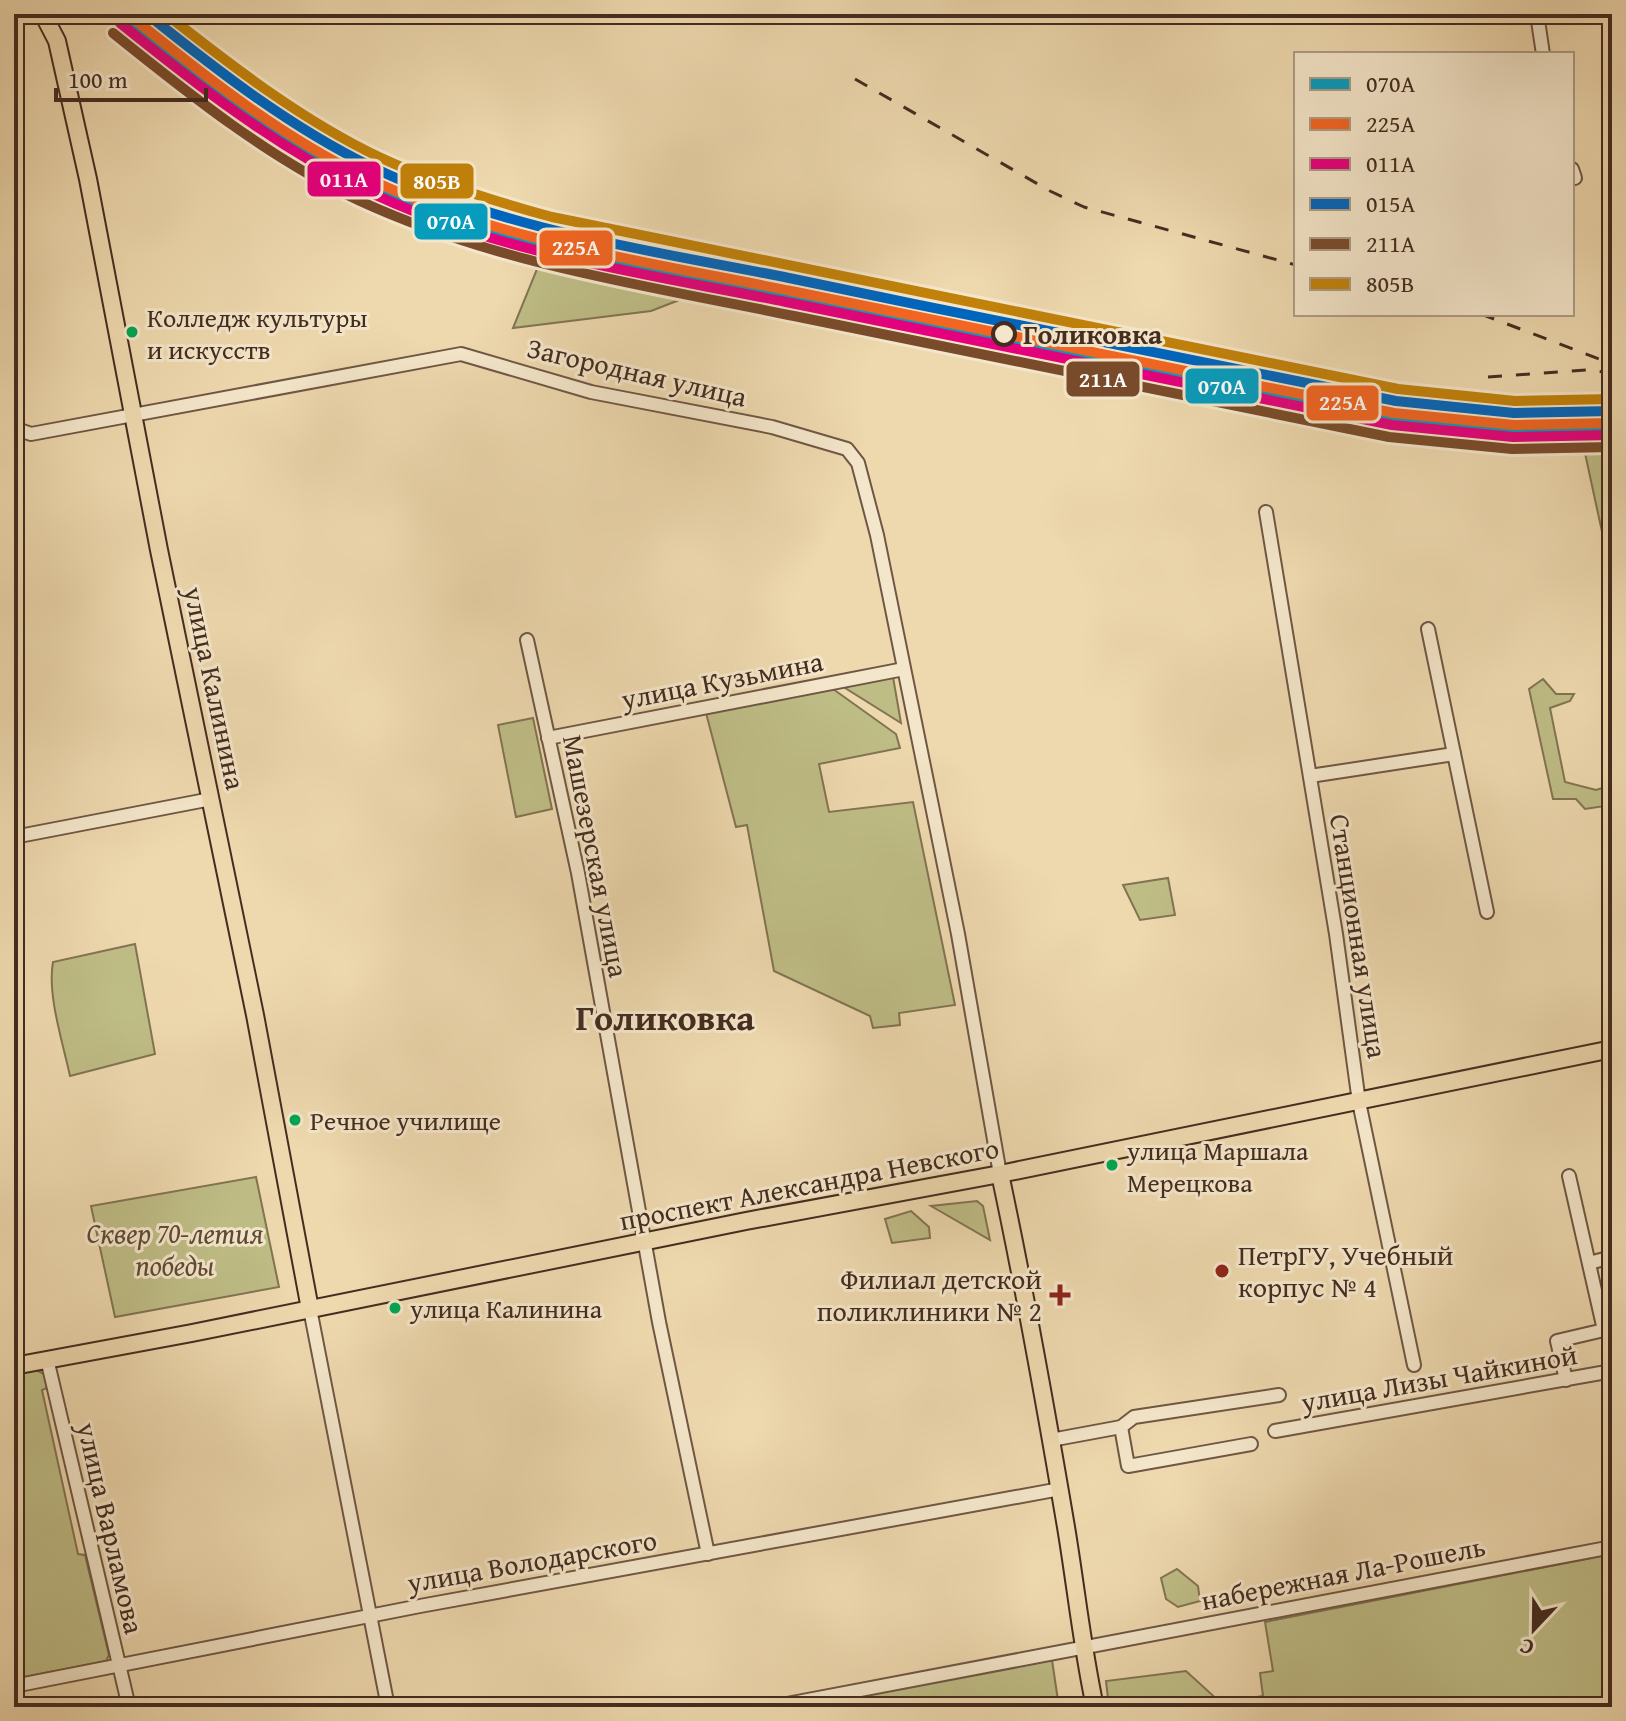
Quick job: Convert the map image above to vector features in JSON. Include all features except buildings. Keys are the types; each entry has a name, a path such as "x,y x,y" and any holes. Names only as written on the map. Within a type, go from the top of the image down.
{"main road":[{"name":"улица Калинина","path":"43,14 57,41 88,179 133,417 255,1015 310,1309"},
{"name":"проспект Александра Невского","path":"14,1366 1000,1174 1612,1049"},
{"path":"1000,1174 1060,1489 1083,1648 1095,1707"}],"street":[{"path":"1537,14 1543,52"},
{"name":"Загородная улица","path":"14,428 31,434 461,354 591,392 772,427 847,449 858,463 869,498 904,669"},
{"name":"Станционная улица","path":"1266,512 1359,1102 1414,1365"},
{"path":"1428,629 1487,912"},
{"name":"Машезерская улица","path":"527,640 578,873 645,1241 708,1554"},
{"path":"904,669 958,934 1000,1174"},
{"name":"улица Кузьмина","path":"548,738 904,669"},
{"path":"1310,776 1454,754"},
{"path":"14,837 211,799"},
{"path":"1566,1380 1557,1341 1604,1330 1569,1176"},
{"path":"1589,1263 1612,1257"},
{"name":"улица Калинина","path":"310,1309 388,1707"},
{"name":"улица Варламова","path":"47,1359 129,1707"},
{"name":"улица Лизы Чайкиной","path":"1275,1431 1612,1371"},
{"name":"улица Лизы Чайкиной","path":"1051,1440 1121,1427 1134,1417 1279,1395"},
{"path":"1121,1427 1128,1466 1251,1444"},
{"name":"улица Володарского","path":"14,1686 369,1616 1060,1489"},
{"name":"набережная Ла-Рошель","path":"771,1707 1612,1547"}],"green space":[{"path":"537,269 682,299 651,311 513,328"},
{"path":"1612,443 1612,547 1604,541 1583,444"},
{"path":"893,677 901,723 842,686"},
{"path":"1543,679 1556,694 1574,694 1570,701 1550,708 1565,782 1596,790 1612,785 1612,805 1585,809 1576,799 1553,799 1529,689"},
{"path":"833,689 896,734 900,748 819,764 829,812 913,802 955,1005 899,1013 900,1025 873,1028 870,1016 774,971 747,825 736,827 706,713"},
{"path":"533,718 552,809 516,817 498,725"},
{"path":"1168,878 1175,915 1140,920 1123,885"},
{"path":"135,944 155,1054 70,1076 54,1004 53,962"},
{"name":"Сквер 70-летия победы","path":"256,1177 279,1287 115,1317 91,1206"},
{"path":"977,1201 983,1206 990,1240 931,1206"},
{"path":"911,1211 929,1227 930,1238 892,1243 885,1219"},
{"path":"36,1370 46,1375 49,1387 42,1390 78,1554 85,1555 109,1655 106,1661 14,1679 14,1375"},
{"path":"1612,1554 1612,1702 1575,1707 1109,1707 1106,1681 1186,1671 1221,1703 1263,1696 1260,1673 1273,1671 1265,1622"},
{"path":"1177,1569 1198,1586 1200,1601 1178,1607 1166,1599 1161,1578"},
{"path":"1052,1660 1059,1707 796,1707"}],"railway":[{"path":"855,79 1050,191 1084,207 1294,264"},
{"path":"1486,316 1612,364"},
{"path":"1488,377 1587,370 1612,373"}],"transit line":[{"name":"070А","path":"119,14 222,95 330,167 408,206 513,240 1235,389 1411,422 1493,430 1612,432"},
{"name":"225А","path":"128,14 243,103 335,161 417,200 522,234 575,248 1394,413 1514,425 1612,423"},
{"name":"015А","path":"147,14 255,97 342,151 422,189 524,222 630,247 1396,401 1514,413 1612,411"},
{"name":"805В","path":"166,14 269,92 350,142 443,183 552,217 1398,389 1515,401 1612,399"},
{"name":"011А","path":"120,23 236,112 328,171 411,210 516,245 623,270 1392,425 1513,437 1612,435"},
{"name":"211А","path":"113,33 171,80 294,166 360,201 412,223 519,257 629,283 1389,437 1512,449 1612,447"}],"place":[{"name":"Колледж культуры и искусств","path":"132,332"},
{"name":"Голиковка","path":"1004,334"},
{"name":"Речное училище","path":"295,1120"},
{"name":"улица Маршала Мерецкова","path":"1112,1165"},
{"name":"ПетрГУ, Учебный корпус № 4","path":"1222,1271"},
{"name":"Филиал детской поликлиники № 2","path":"1060,1295"},
{"name":"улица Калинина","path":"395,1308"}],"district":[{"name":"Голиковка","path":"665,1017"}]}
